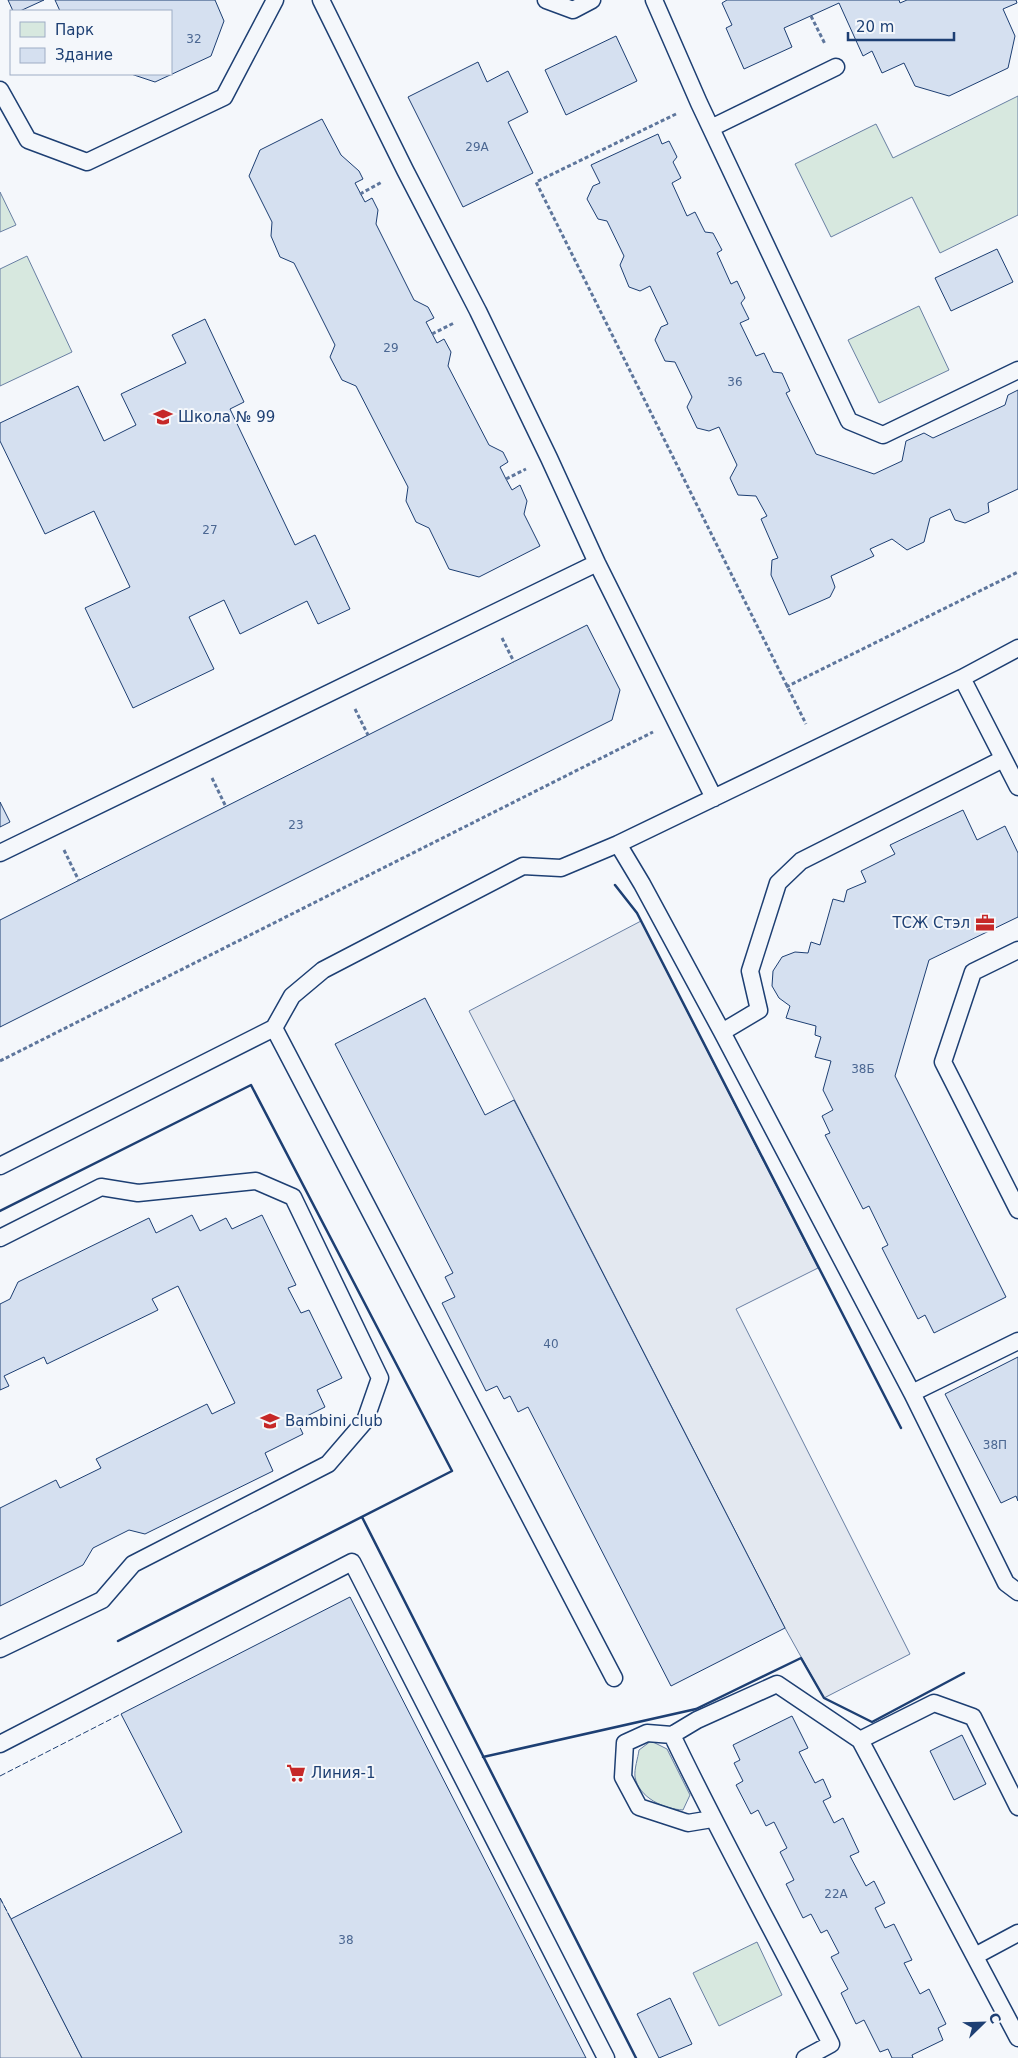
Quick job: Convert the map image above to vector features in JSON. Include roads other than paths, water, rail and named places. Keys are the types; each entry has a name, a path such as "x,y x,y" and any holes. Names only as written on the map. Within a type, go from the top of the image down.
{"lane":[{"path":"0,90 28,140 87,162 224,97 276,0"},
{"path":"322,0 550,458 597,563 714,798"},
{"path":"546,0 573,10 592,0"},
{"path":"654,0 699,103 849,422 883,435 1018,370"},
{"path":"711,128 836,67"},
{"path":"0,854 597,563"},
{"path":"0,1166 274,1028 292,996 323,970 523,866 561,868 618,844 962,678 1018,648"},
{"path":"962,678 1018,787"},
{"path":"722,1032 759,1010 750,971 778,883 801,861 1003,759"},
{"path":"618,844 642,884 722,1032 912,1393 1006,1583 1018,1592"},
{"path":"1018,950 973,972 943,1062 1018,1210"},
{"path":"274,1028 614,1678"},
{"path":"0,1238 101,1188 138,1194 256,1181 293,1197 380,1378 365,1421 328,1464 133,1564 102,1600 0,1649"},
{"path":"912,1393 1018,1341"},
{"path":"0,1744 352,1562 606,2058"},
{"path":"712,1818 688,1823 639,1807 623,1777 625,1743 647,1732 672,1735 697,1720 778,1684 860,1740 1018,2038"},
{"path":"860,1740 934,1703 973,1717 1018,1807"},
{"path":"672,1735 712,1818 830,2044 805,2058"},
{"path":"975,1956 1018,1933"}],"place":[{"name":"Школа № 99","path":"163,417"},
{"name":"ТСЖ Стэл","path":"985,923"},
{"name":"Bambini club","path":"270,1421"},
{"name":"Линия-1","path":"296,1773"}]}
